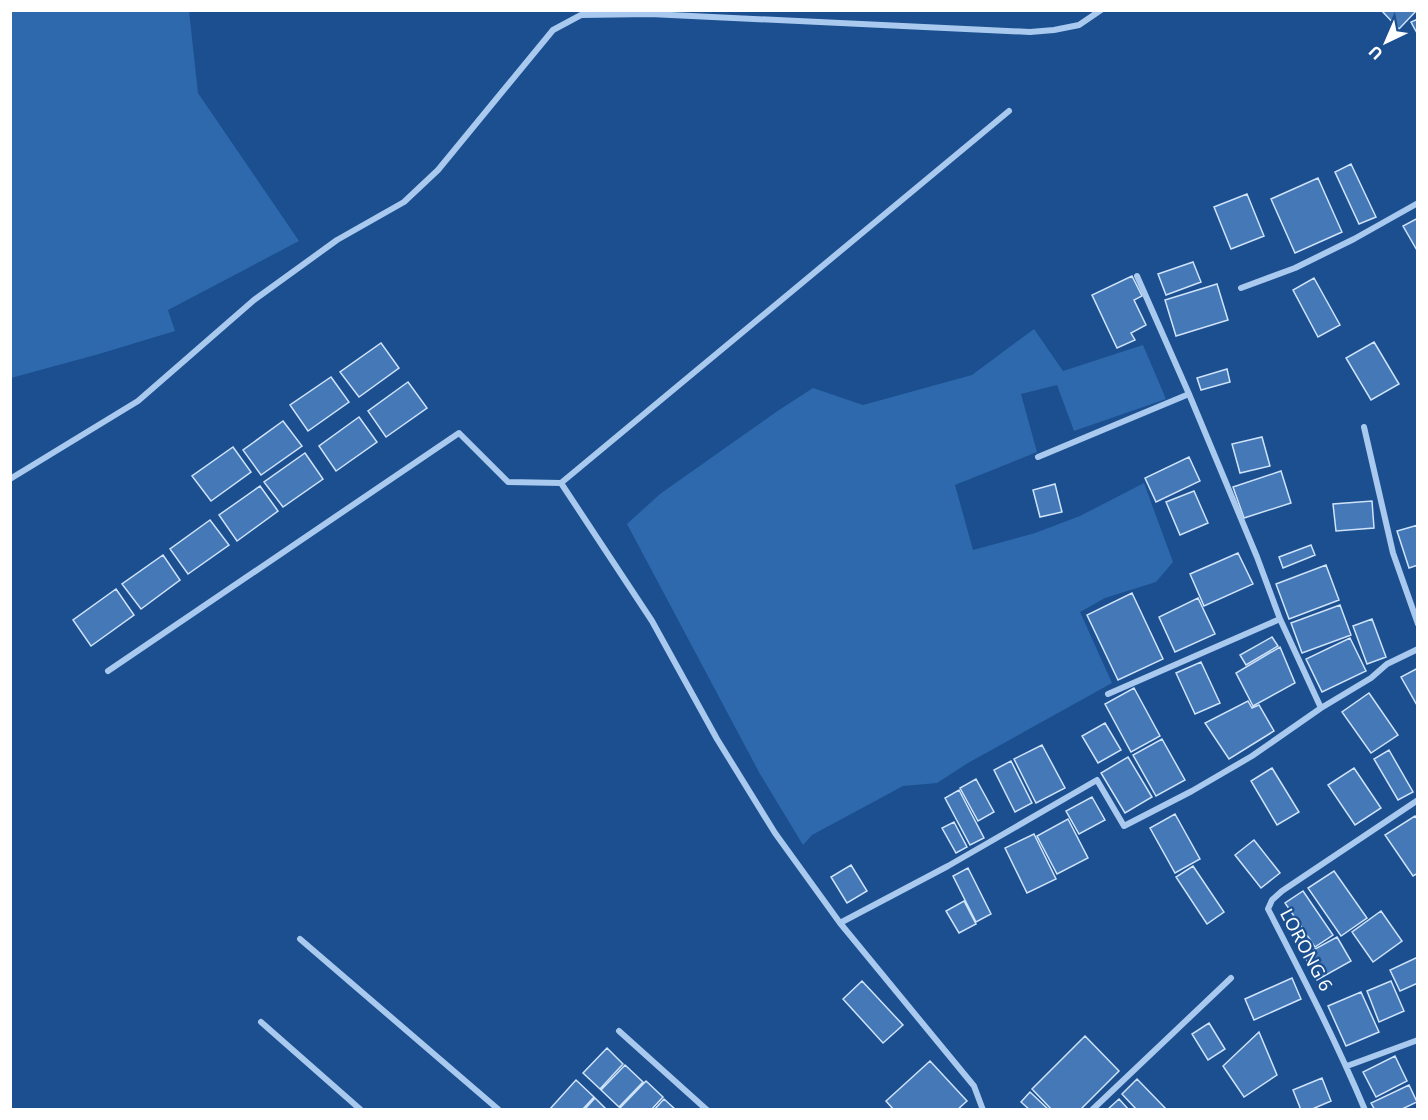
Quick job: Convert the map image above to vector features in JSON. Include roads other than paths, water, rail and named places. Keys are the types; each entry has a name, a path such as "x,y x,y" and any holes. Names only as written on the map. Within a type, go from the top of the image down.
{"street":[{"path":"10,479 138,401 254,300 337,240 404,202 438,170 553,30 581,15 650,14 1030,32 1079,25 1101,10"},
{"path":"108,671 459,433 508,482 561,483 1009,111"},
{"path":"1241,288 1295,268 1354,239 1418,203"},
{"path":"1137,276 1189,394 1280,619 1321,708"},
{"path":"1038,457 1189,394"},
{"path":"1364,427 1393,553 1418,624"},
{"path":"561,483 652,621 717,739 775,833 840,924 974,1086 983,1109"},
{"path":"1108,694 1280,619"},
{"path":"840,924 948,866 1097,780 1125,826 1228,771 1321,708 1371,678 1387,663 1418,649"},
{"name":"LORONG 6","path":"1365,1110 1320,1008 1268,909 1272,900 1282,891 1418,800"},
{"path":"300,939 499,1110"},
{"path":"1092,1110 1231,978"},
{"path":"261,1022 361,1110"},
{"path":"619,1031 707,1110"},
{"path":"1347,1066 1418,1040"}]}
